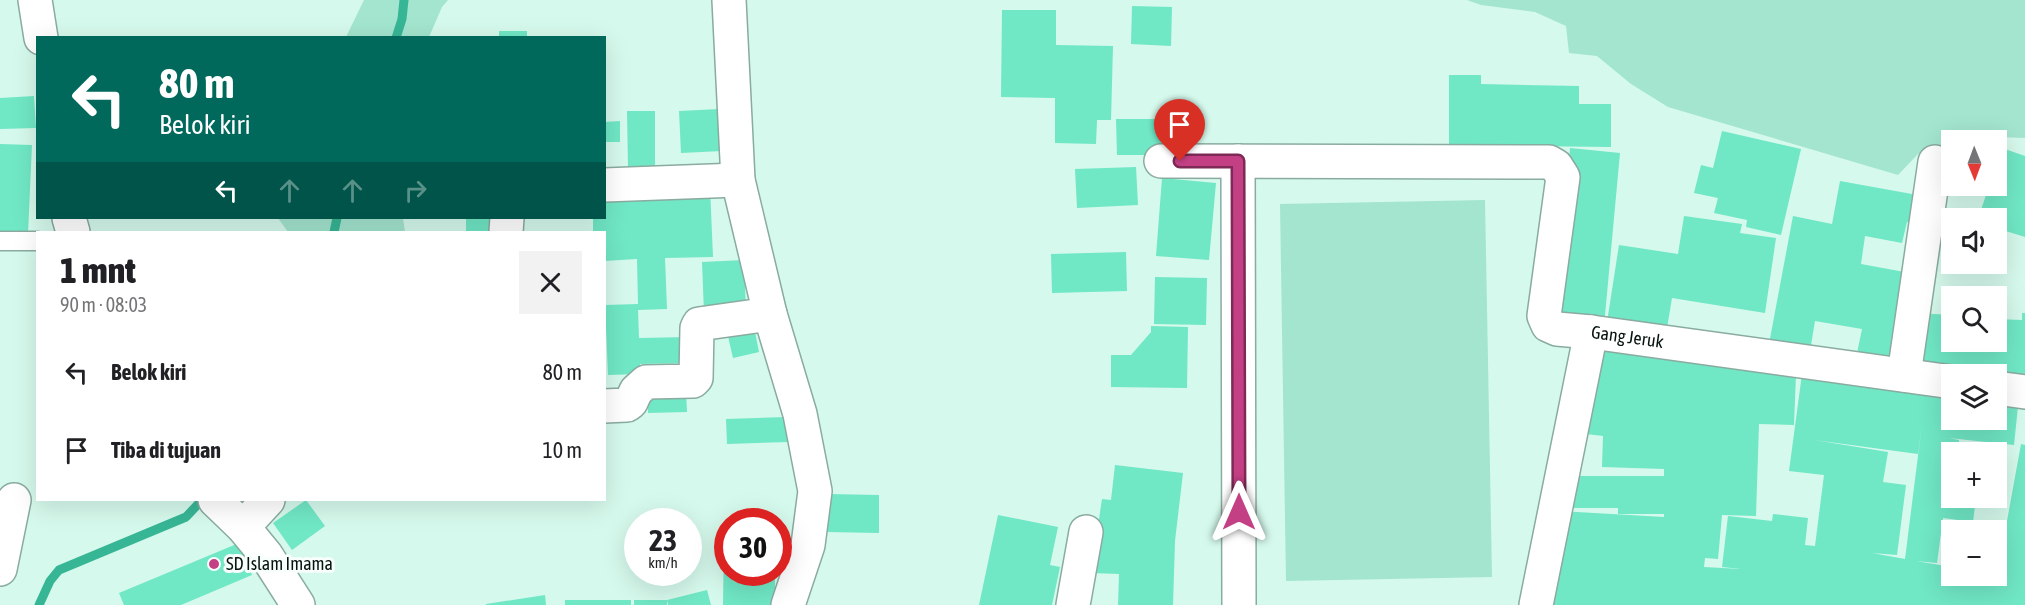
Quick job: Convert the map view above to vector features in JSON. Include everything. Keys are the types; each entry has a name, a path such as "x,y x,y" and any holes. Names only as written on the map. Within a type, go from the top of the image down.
{"street":[{"path":"35,0 41,36"},
{"path":"729,0 738,180 770,314 800,414 815,491 808,545 788,605"},
{"path":"1161,160 1550,162 1556,166 1563,177 1545,316 1548,325 1591,332"},
{"path":"1238,161 1239,605"},
{"path":"1904,375 1935,162"},
{"path":"606,185 738,180"},
{"path":"606,406 627,405 636,391 646,382 693,381 696,378 699,324 770,314"},
{"name":"Gang Jeruk","path":"1536,605 1591,332 1941,380"},
{"path":"2007,390 2025,392"},
{"path":"0,569 17,499"},
{"path":"265,501 227,512 266,555 298,605"},
{"path":"1072,605 1086,532"}],"lane":[{"path":"0,241 36,241"}],"green space":[{"path":"364,0 448,0 442,7 429,36 346,36"},
{"path":"1467,0 2025,0 2025,138 2007,137 2007,130 1941,130 1941,145 1918,154 1898,175 1668,107 1631,84 1597,56 1569,53 1566,26 1535,12 1481,5"},
{"path":"1485,200 1492,577 1286,581 1280,204"},
{"path":"279,219 403,219 405,231 287,231"}],"building":[{"path":"1132,6 1172,7 1171,46 1131,44"},
{"path":"1002,10 1056,10 1056,45 1113,46 1111,120 1097,120 1096,144 1055,143 1055,98 1001,97"},
{"path":"499,31 527,31 527,36 499,36"},
{"path":"1449,75 1481,75 1481,84 1579,86 1579,104 1611,104 1611,147 1449,145"},
{"path":"34,96 36,128 0,129 0,98"},
{"path":"720,109 722,151 681,153 679,111"},
{"path":"627,111 655,111 655,168 628,168"},
{"path":"1116,119 1178,119 1178,155 1117,155"},
{"path":"620,121 620,142 606,142 606,122"},
{"path":"1722,131 1801,149 1781,235 1746,227 1747,220 1714,213 1718,198 1694,193 1701,165 1713,168"},
{"path":"0,144 32,145 28,234 0,232"},
{"path":"1570,148 1620,153 1604,326 1554,322"},
{"path":"2007,150 2025,156 2025,237 2007,231 2007,208 1982,208 1986,196 2007,196"},
{"path":"1136,167 1138,205 1077,208 1075,169"},
{"path":"1162,178 1216,183 1209,260 1156,256"},
{"path":"1840,181 1923,196 1918,224 1907,222 1902,243 1865,236 1861,264 1910,273 1893,364 1856,358 1862,329 1815,321 1810,351 1769,344 1793,216 1832,224"},
{"path":"710,187 713,257 665,258 667,309 638,310 639,338 689,337 689,363 640,364 641,374 608,375 606,305 638,304 637,259 606,261 606,231 593,231 593,219 606,219 606,191"},
{"path":"1684,216 1742,224 1740,233 1776,238 1765,313 1672,298 1666,334 1607,322 1619,245 1678,254"},
{"path":"466,219 496,219 496,231 466,231"},
{"path":"1126,252 1127,291 1052,293 1051,254"},
{"path":"744,260 746,311 704,313 702,262"},
{"path":"1155,277 1207,278 1206,325 1154,324"},
{"path":"1918,313 1941,314 1941,352 2007,352 2007,319 2022,320 2022,313 2025,313 2025,377 2007,376 2007,364 1941,364 1941,371 1914,369"},
{"path":"1151,326 1188,327 1187,388 1111,387 1111,355 1131,355 1151,332"},
{"path":"754,327 759,352 733,358 727,332"},
{"path":"1598,336 1761,359 1760,373 1796,374 1794,425 1759,424 1756,516 1722,515 1718,559 1705,558 1704,567 1741,569 1722,567 1728,516 1772,521 1773,514 1808,518 1805,545 1815,546 1824,475 1789,471 1802,374 1941,389 1941,430 2007,430 2007,396 2019,397 2014,445 2007,444 2007,442 1949,438 1959,440 1959,442 1941,442 1941,508 1975,508 1973,520 1943,518 1937,563 1916,561 1941,565 1941,586 2007,586 2007,521 2021,444 2025,445 2025,605 1553,605 1559,511 1664,517 1664,514 1618,514 1618,508 1567,508 1568,476 1664,476 1664,469 1602,467 1603,436 1586,434","holes":["1923,416 1905,559 1872,553 1897,555 1906,485 1883,482 1888,452 1814,440 1918,454"]},
{"path":"686,389 687,412 648,413 648,390"},
{"path":"788,417 789,442 727,444 726,419"},
{"path":"1115,465 1183,473 1175,541 1173,605 1118,605 1119,574 1091,573 1102,499 1111,500"},
{"path":"828,494 879,495 879,533 827,532"},
{"path":"307,501 325,526 292,550 273,523"},
{"path":"998,515 1058,527 1050,565 1060,567 1052,605 979,605"},
{"name":"SD Islam Imama","path":"239,543 252,575 181,605 124,605 119,593"},
{"path":"723,586 775,586 775,605 723,605"},
{"path":"707,590 711,605 668,605 667,600"},
{"path":"545,595 546,605 486,605 486,604"},
{"path":"565,600 631,600 631,605 565,605"},
{"path":"634,600 667,600 667,605 634,605"}],"waterway":[{"path":"397,36 402,19 404,0"},
{"path":"334,231 337,219"},
{"path":"39,605 50,581 59,570 186,517 201,501"}],"place":[{"name":"SD Islam Imama","path":"214,564"}],"route":[{"path":"1180,161 1238,161 1239,512"}]}
